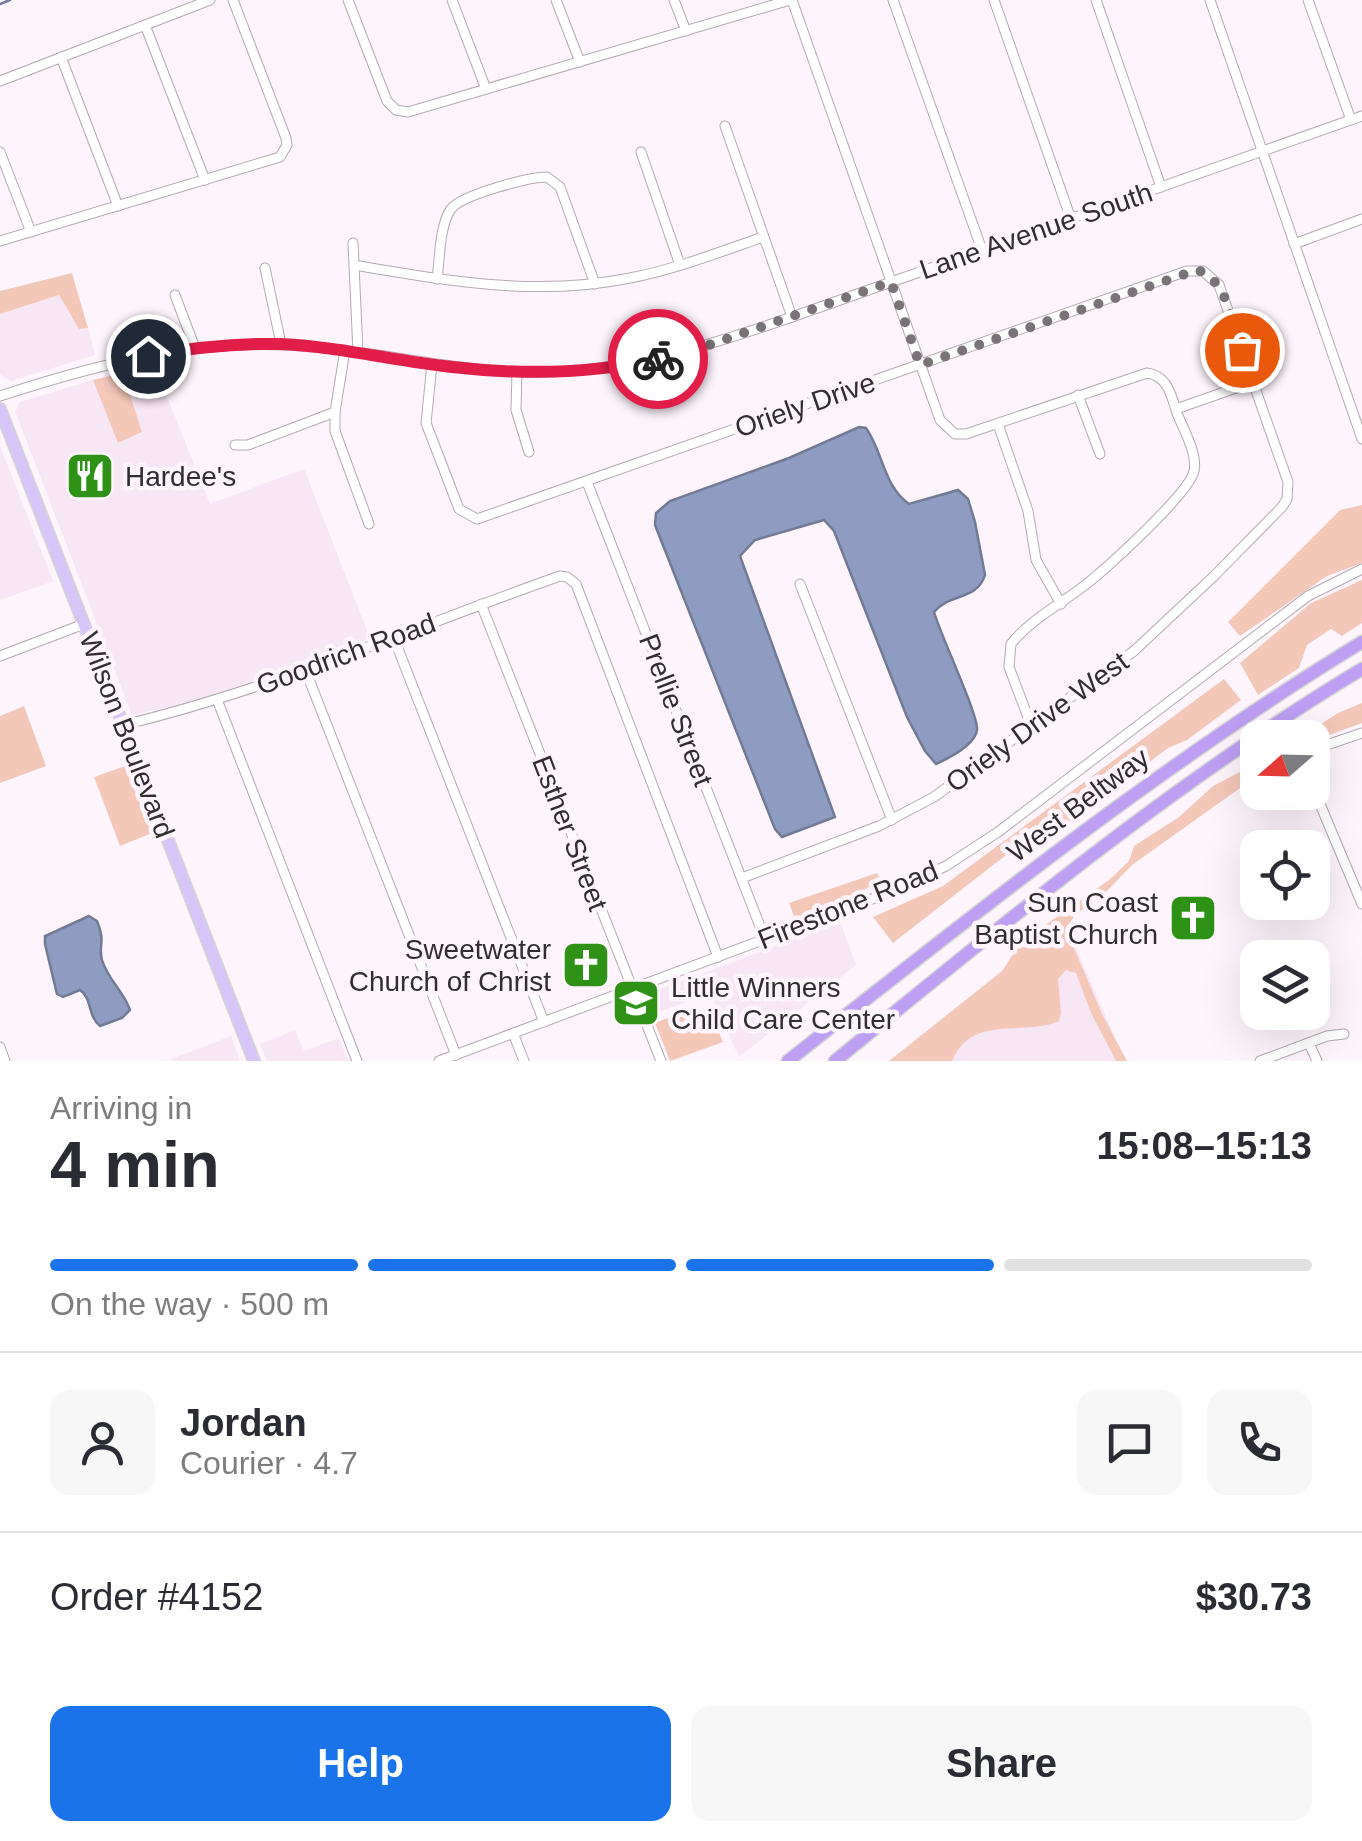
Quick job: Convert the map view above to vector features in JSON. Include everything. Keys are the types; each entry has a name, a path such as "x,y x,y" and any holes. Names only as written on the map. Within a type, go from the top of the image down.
{"highway":[{"name":"West Beltway","path":"788,1061 1090,825 1362,642"},
{"name":"West Beltway","path":"834,1061 1125,830 1362,670"}],"main road":[{"name":"Wilson Boulevard","path":"0,410 254,1061"}],"street":[{"path":"0,81 210,0"},
{"path":"0,240 273,160 285,152 286,138 233,0"},
{"path":"348,0 387,100 396,110 408,112 791,0 940,420 955,434 966,434 1147,374 1155,374 1168,385 1194,461 1194,475 1160,516 1095,577 1015,638 1008,651 1009,666 1031,724"},
{"path":"452,0 486,89"},
{"path":"556,0 580,62"},
{"path":"674,0 686,31"},
{"path":"894,0 982,250"},
{"path":"994,0 1071,219"},
{"path":"1096,0 1161,187"},
{"path":"1210,0 1362,439"},
{"path":"1308,0 1351,120"},
{"path":"145,25 205,180"},
{"path":"61,57 118,206"},
{"name":"Lane Avenue South","path":"0,396 134,358 196,348 281,344 516,372 582,370 643,362 792,317 1362,116"},
{"path":"725,126 792,317"},
{"path":"0,152 31,232"},
{"path":"641,152 680,265"},
{"path":"436,279 452,207 465,198 540,177 552,178 560,188 594,284"},
{"path":"1294,244 1362,219"},
{"path":"354,265 516,288 594,284 680,265 763,237"},
{"path":"353,243 358,352"},
{"path":"265,268 281,344"},
{"name":"Oriely Drive","path":"432,364 426,423 456,502 464,514 477,518 1187,271 1203,271 1219,285 1253,382"},
{"path":"176,295 196,348"},
{"path":"345,350 335,412 337,438 369,524"},
{"path":"516,372 516,410 529,452"},
{"path":"1176,409 1253,382"},
{"name":"Oriely Drive West","path":"742,878 892,820 934,797 1158,630 1214,577 1287,499 1288,482 1253,382"},
{"path":"1078,395 1100,454"},
{"path":"235,445 248,444 335,412"},
{"path":"998,424 1028,511 1036,560 1060,604"},
{"name":"Prellie Street","path":"587,482 766,939"},
{"name":"Firestone Road","path":"439,1061 902,888 967,854 1308,596 1362,570"},
{"name":"Goodrich Road","path":"123,725 218,702 481,604 560,576 567,577 576,584 718,957"},
{"path":"800,584 892,820"},
{"name":"Esther Street","path":"481,604 661,1061"},
{"path":"0,656 84,624"},
{"path":"393,636 544,1022"},
{"path":"305,669 456,1055"},
{"path":"218,702 357,1061"},
{"path":"1330,744 1362,733"},
{"path":"1322,810 1362,904"},
{"path":"514,1033 524,1061"},
{"path":"1260,1061 1344,1034"},
{"path":"1309,1043 1317,1061"},
{"path":"0,1047 6,1061"}],"shaded area":[{"path":"72,273 88,328 79,329 59,295 0,314 0,291"},
{"path":"59,295 79,329 88,328 95,355 11,381 5,378 0,374 0,314"},
{"path":"154,364 210,504 304,469 370,638 209,697 132,715 15,411 20,402 93,380 119,443 142,432 122,372"},
{"path":"123,373 142,432 118,443 93,380"},
{"path":"0,446 53,581 0,600"},
{"path":"1362,505 1362,563 1327,576 1240,636 1228,622 1340,510"},
{"path":"1362,580 1362,623 1342,636 1331,629 1307,645 1299,668 1258,695 1240,663 1311,603"},
{"path":"1224,679 1241,700 1187,740 1168,748 1028,853 1019,845 893,943 873,917 943,886"},
{"path":"1362,703 1362,723 1330,735 1327,720"},
{"path":"24,706 46,766 0,783 0,716"},
{"path":"125,766 152,833 120,846 94,777"},
{"path":"1240,772 1240,788 1132,865 1075,915 1066,929 1127,1061 1116,1061 1076,973 1066,970 1058,979 1059,1021 985,1031 961,1046 952,1061 889,1061 1002,971 1019,945 1109,880 1129,861 1134,846 1179,817 1213,786"},
{"path":"877,873 881,880 842,903 796,922 789,903"},
{"path":"840,922 856,965 739,1057 710,993 646,1017 637,998"},
{"path":"1065,922 1125,1061 892,1061"},
{"path":"688,1010 692,1019 710,1012 723,1042 670,1061 655,1023"},
{"path":"295,1030 304,1051 339,1038 348,1061 267,1061 260,1044"},
{"path":"231,1036 240,1061 172,1059"}],"water":[{"path":"859,427 866,428 872,437 889,479 909,504 958,490 968,499 985,575 976,589 934,612 977,730 967,746 936,764 925,751 907,717 834,531 824,520 755,540 740,556 835,817 782,837 775,829 655,525 656,513 670,501 789,458"},
{"path":"89,916 100,928 105,967 130,1010 122,1018 100,1026 80,990 63,997 57,994 45,944 45,936"}],"waterway":[{"path":"0,4 10,0"}],"way so far":[{"path":"658,359 891,282 920,365 1197,270 1212,276 1219,285 1242,350"}],"place":[{"name":"Hardee's","path":"90,476"},
{"name":"Sun Coast Baptist Church","path":"1193,918"},
{"name":"Sweetwater Church of Christ","path":"586,965"},
{"name":"Little Winners Child Care Center","path":"636,1003"}],"route":[{"path":"148,356 220,346 281,344 516,372 610,368 658,359"}]}
